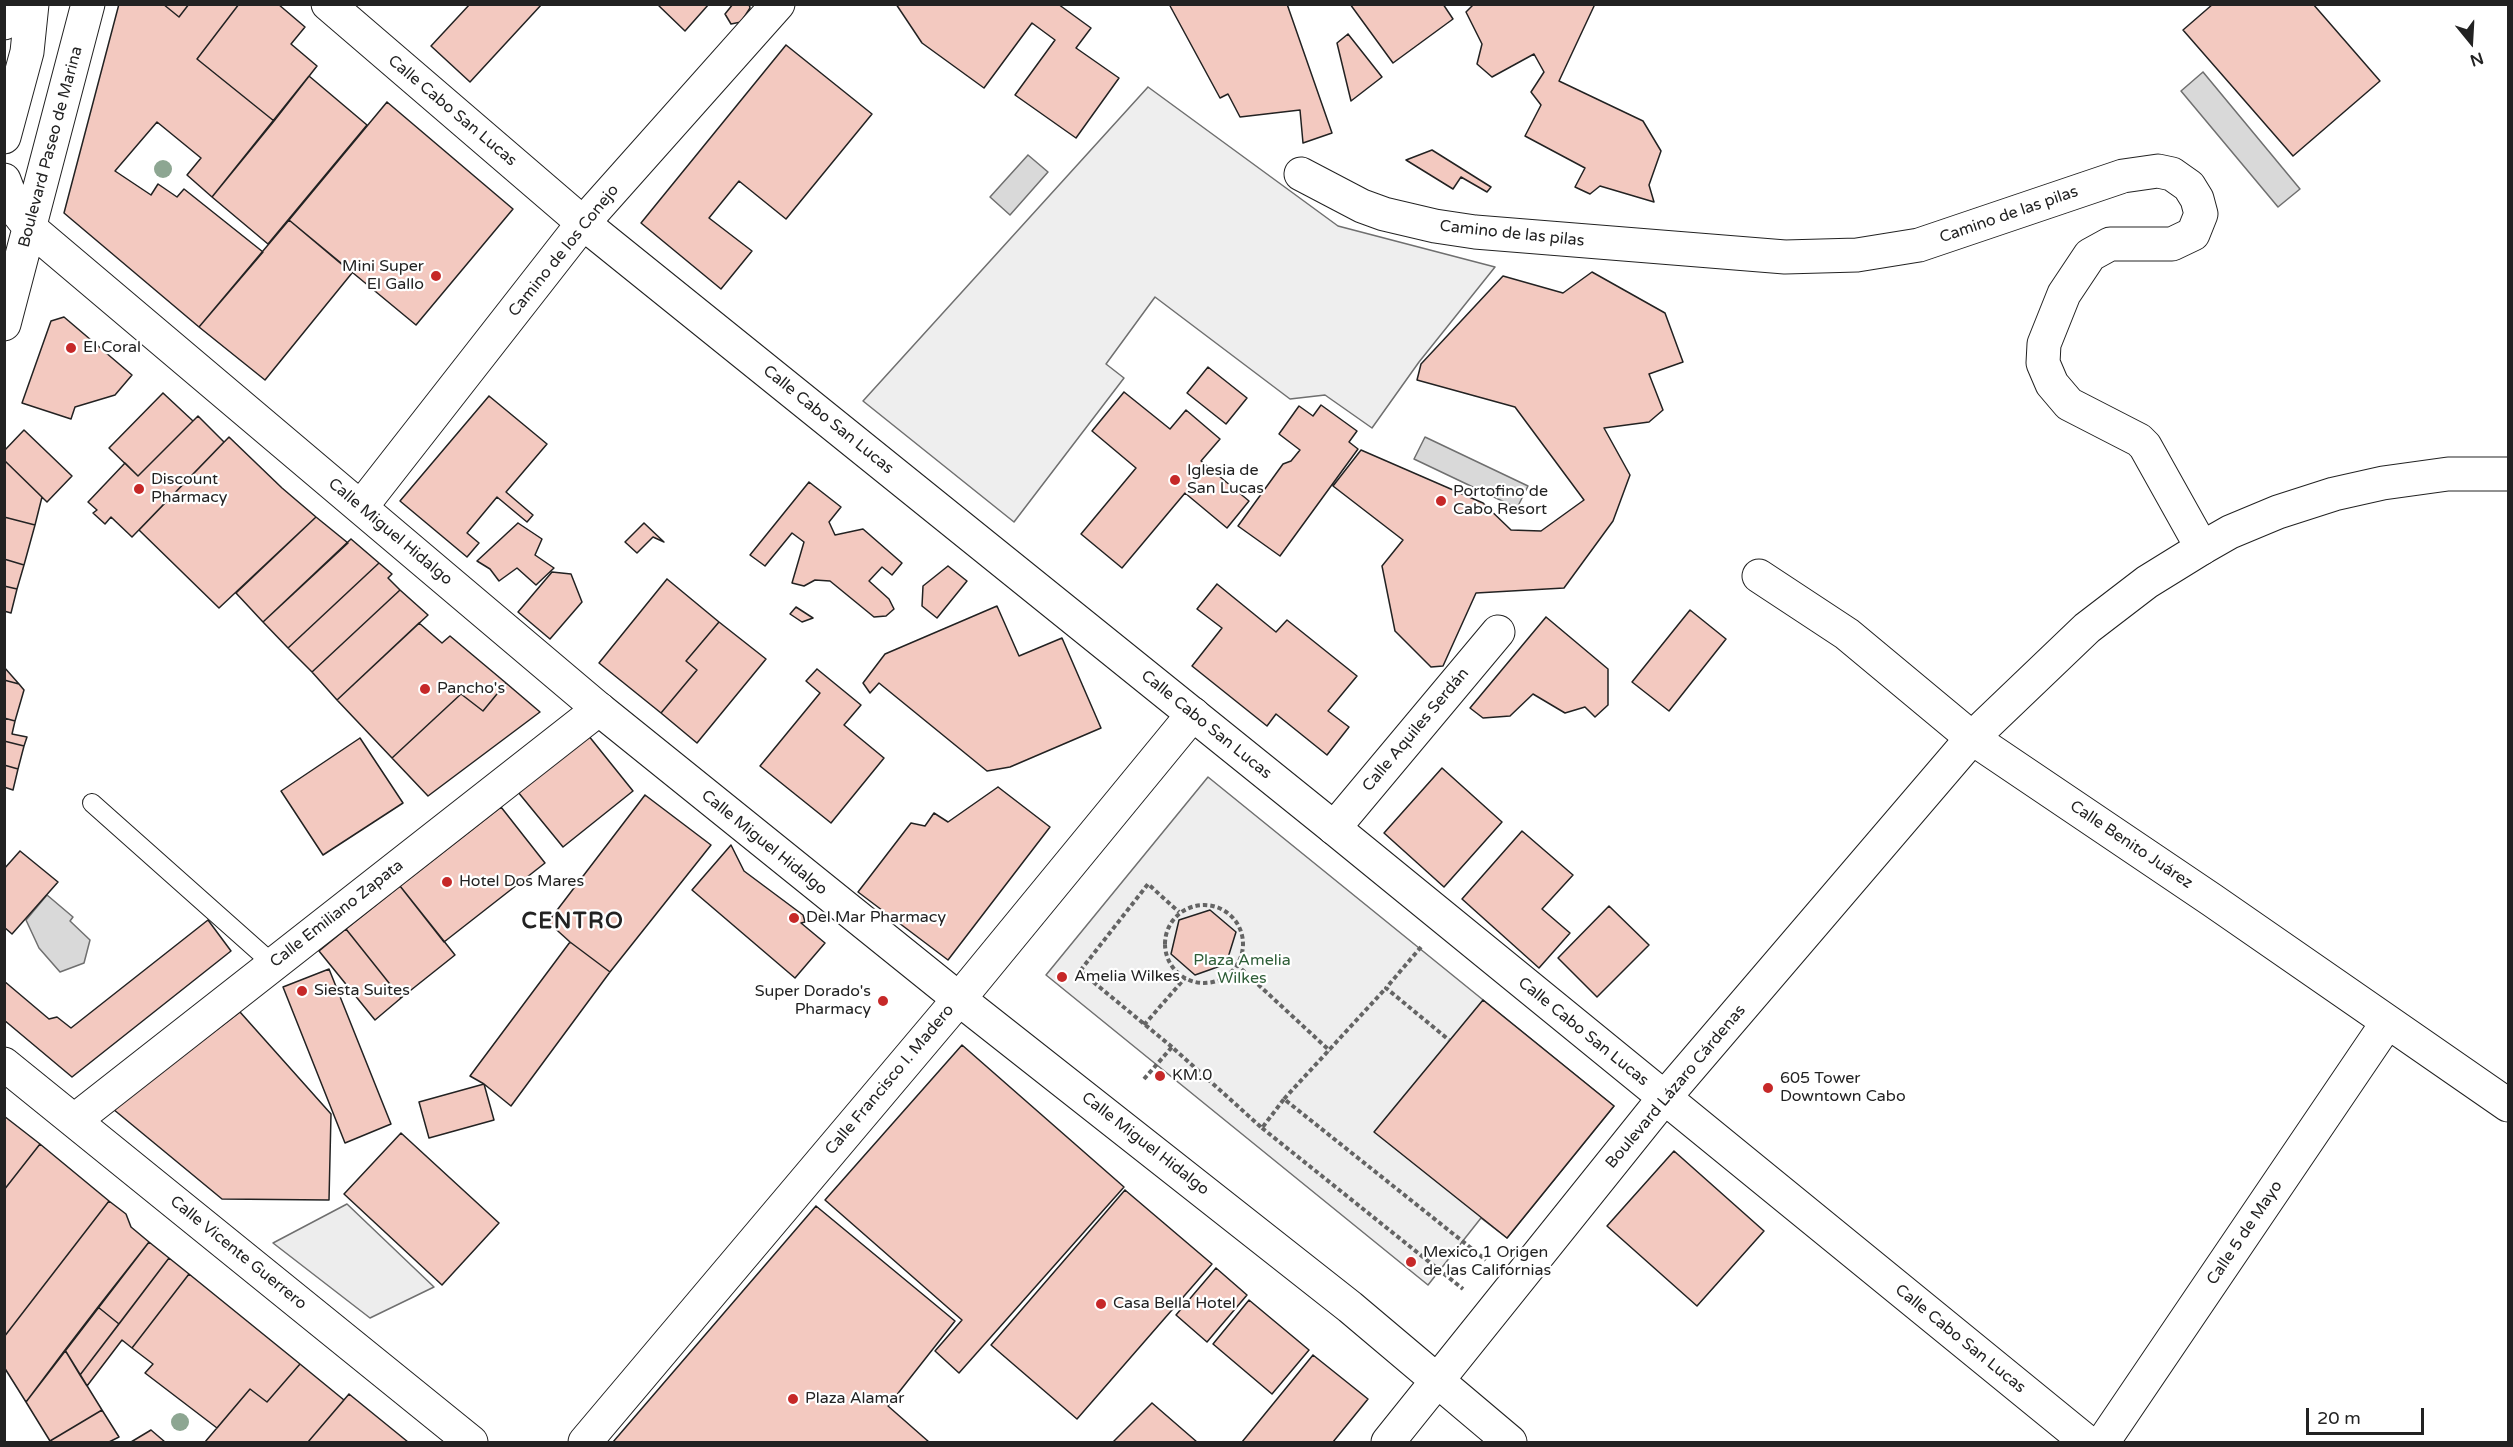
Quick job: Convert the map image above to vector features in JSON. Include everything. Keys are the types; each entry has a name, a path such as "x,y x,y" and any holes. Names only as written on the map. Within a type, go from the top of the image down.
{"street":[{"path":"4,23 7,4"},
{"path":"4,137 27,51 32,4"},
{"name":"Boulevard Paseo de Marina","path":"4,324 88,4"},
{"name":"Calle Cabo San Lucas","path":"328,4 583,223 1334,828 2087,1443"},
{"name":"Camino de los Conejo","path":"361,507 583,223 778,4"},
{"name":"Camino de las pilas","path":"1301,174 1362,206 1384,214 1445,228 1740,254 1821,257 1857,255 1919,245 2123,176 2158,171 2172,174 2189,186 2197,199 2201,214 2193,234 2172,244 2115,243 2097,249 2085,260 2064,294 2044,344 2043,363 2052,384 2069,404 2130,435 2145,446 2202,548"},
{"name":"Calle Miguel Hidalgo","path":"4,180 15,209 30,228 599,709 959,999 1240,1218 1350,1307 1510,1443"},
{"name":"Boulevard Lázaro Cárdenas","path":"1388,1443 1664,1098 1972,738 2086,628 2147,582 2202,548 2230,532 2278,512 2334,494 2383,483 2448,474 2508,474"},
{"name":"Calle Benito Juárez","path":"1758,576 1847,634 1972,738 2212,900 2508,1105"},
{"name":"Calle Aquiles Serdán","path":"1334,828 1498,632"},
{"name":"Calle Emiliano Zapata","path":"75,1120 599,709"},
{"name":"Calle Francisco I. Madero","path":"585,1443 959,999 1193,714"},
{"name":"Calle 5 de Mayo","path":"2103,1443 2387,1023"},
{"name":"Calle Vicente Guerrero","path":"4,1064 471,1443"}],"lane":[{"path":"92,802 273,964"}],"path":[{"path":"1179,912 1148,884 1080,971 1172,1047 1262,1128 1470,1295"},
{"path":"1204,904 1217,906 1228,912 1237,922 1242,934 1243,947 1236,964 1222,978 1210,983 1197,983 1174,971 1167,959 1164,947 1165,934 1170,922 1179,912 1191,906 1204,904"},
{"path":"1262,1128 1284,1100 1425,942"},
{"path":"1236,964 1330,1051"},
{"path":"1144,1025 1185,978"},
{"path":"1386,988 1449,1040"},
{"path":"1144,1079 1172,1047"},
{"path":"1284,1100 1494,1266"}],"green space":[{"path":"1148,87 1338,226 1495,267 1419,362 1372,428 1325,395 1290,399 1155,297 1106,364 1124,378 1014,522 863,401"},
{"name":"Plaza Amelia Wilkes","path":"1208,777 1614,1106 1507,1238 1481,1218 1428,1285 1046,975"}],"shaded area":[{"path":"2203,72 2300,189 2278,207 2181,91"},
{"path":"1028,155 1048,172 1010,215 990,197"},
{"path":"1425,437 1528,486 1517,508 1414,459"},
{"path":"47,895 73,917 70,921 90,940 84,963 60,972 39,948 26,920"},
{"path":"347,1204 434,1287 370,1318 273,1243"}],"building":[{"path":"119,4 163,4 179,17 189,4 239,4 197,59 274,121 212,197 187,175 201,158 157,122 115,171 151,195 158,184 177,197 184,189 263,252 199,327 64,213"},
{"path":"163,4 189,4 179,17"},
{"path":"239,4 278,4 305,27 291,44 317,66 274,121 197,59"},
{"path":"470,4 542,4 470,82 431,46"},
{"path":"657,4 709,4 685,31"},
{"path":"733,4 749,4 750,8 741,22 731,24 725,14"},
{"path":"896,4 1058,4 1091,28 1076,48 1119,78 1076,138 1015,95 1055,40 1032,23 984,88 922,43"},
{"path":"1169,4 1287,4 1332,133 1303,143 1300,110 1240,117 1228,94 1220,98"},
{"path":"1350,4 1443,4 1453,19 1393,63"},
{"path":"1474,4 1595,4 1559,81 1643,121 1661,151 1649,185 1654,202 1600,186 1590,194 1575,187 1585,168 1525,136 1541,105 1531,92 1544,72 1534,54 1492,77 1477,64 1482,44 1466,12"},
{"path":"2213,4 2313,4 2380,81 2293,156 2183,30"},
{"path":"1348,34 1382,77 1351,101 1337,43"},
{"path":"786,45 872,114 786,219 739,181 709,218 752,251 721,289 641,223"},
{"path":"309,76 367,125 268,244 212,197"},
{"path":"387,102 513,209 416,325 289,220"},
{"path":"1432,150 1491,187 1487,192 1461,177 1453,189 1406,160"},
{"path":"289,220 352,273 265,380 199,327"},
{"path":"1592,272 1665,313 1683,362 1649,374 1663,410 1649,422 1604,428 1630,475 1613,521 1564,588 1476,593 1443,666 1431,667 1395,631 1382,566 1403,540 1333,486 1361,450 1483,503 1511,530 1541,531 1584,500 1515,407 1417,380 1421,364 1503,276 1563,293"},
{"name":"El Coral","path":"64,317 132,375 115,395 75,407 71,419 22,403 51,321"},
{"path":"1208,367 1247,398 1226,424 1187,393"},
{"name":"Iglesia de San Lucas","path":"1124,392 1170,429 1186,410 1220,439 1201,461 1249,501 1227,528 1185,493 1122,568 1081,534 1136,468 1092,431"},
{"path":"163,393 193,421 138,476 109,448"},
{"path":"489,396 547,444 506,492 533,515 527,522 497,497 467,533 479,543 467,557 400,501"},
{"path":"1321,405 1357,431 1349,442 1358,449 1280,556 1238,526 1283,464 1291,461 1300,450 1279,434 1299,406 1313,416"},
{"name":"Discount Pharmacy","path":"198,416 224,442 132,537 111,517 105,524 93,513 97,510 88,502 125,463 138,476"},
{"path":"24,430 72,476 47,502 4,460 4,451"},
{"path":"229,437 316,517 219,608 139,530"},
{"path":"4,460 42,497 35,525 4,517"},
{"path":"809,482 841,507 829,522 835,535 863,529 902,563 892,575 882,567 869,581 889,599 894,609 886,616 874,617 830,581 815,580 804,586 792,583 804,542 792,533 765,566 750,555"},
{"path":"4,517 35,525 24,565 4,559"},
{"path":"316,517 348,543 263,622 236,593"},
{"path":"518,523 542,539 535,555 554,568 536,585 517,568 499,581 490,569 477,561"},
{"path":"644,523 664,542 653,537 637,553 625,542"},
{"path":"351,539 379,563 288,648 263,622"},
{"path":"4,559 24,565 17,589 4,586"},
{"path":"379,563 392,574 388,578 400,590 312,672 288,648"},
{"path":"948,566 967,581 937,618 922,606 923,586"},
{"path":"552,572 571,574 582,602 550,639 518,612"},
{"path":"667,579 719,622 686,661 697,670 661,713 599,663"},
{"path":"1217,584 1276,632 1287,620 1357,676 1328,711 1349,727 1327,755 1276,714 1267,726 1192,666 1222,628 1197,609"},
{"path":"4,586 17,589 11,613 4,611"},
{"path":"400,590 428,615 337,700 312,672"},
{"path":"997,606 1019,656 1062,638 1101,728 1010,767 987,771 879,683 870,693 863,683 885,654"},
{"path":"796,607 813,618 802,622 790,614"},
{"path":"1690,610 1726,639 1669,711 1632,682"},
{"path":"1546,617 1608,669 1608,705 1595,717 1585,707 1565,713 1533,694 1510,716 1483,718 1470,708"},
{"path":"719,622 766,659 697,743 661,713 697,670 686,661"},
{"name":"Pancho's","path":"419,623 442,643 450,636 506,683 483,711 461,694 392,758 337,700"},
{"path":"4,667 19,684 4,680"},
{"path":"817,669 861,705 844,725 884,758 831,823 760,766 820,693 806,681"},
{"path":"4,680 19,684 24,690 15,721 4,718"},
{"path":"506,683 540,712 428,796 392,758 461,694 483,711"},
{"path":"4,718 15,721 12,734 27,737 24,746 4,741"},
{"path":"588,735 633,791 563,847 518,792"},
{"path":"360,738 403,803 323,855 281,791"},
{"path":"4,741 24,746 18,769 4,765"},
{"path":"4,765 18,769 13,790 4,787"},
{"path":"1442,768 1502,822 1444,887 1384,833"},
{"path":"998,787 1050,827 948,960 858,892 911,823 925,826 934,813 948,822"},
{"path":"645,795 711,845 610,972 548,922"},
{"path":"501,807 545,863 444,942 400,886"},
{"path":"1522,831 1573,875 1542,909 1570,933 1539,968 1462,899"},
{"path":"731,845 744,871 803,915 805,922 801,923 825,943 795,978 692,890"},
{"path":"20,851 58,882 12,934 4,927 4,869"},
{"path":"400,886 455,955 401,998 346,929"},
{"path":"1609,906 1649,945 1597,997 1558,958"},
{"path":"1210,910 1236,932 1226,964 1195,975 1171,954 1179,920"},
{"path":"208,920 231,951 72,1077 4,1020 4,981 49,1019 57,1017 71,1028"},
{"path":"346,929 401,998 375,1020 319,951"},
{"path":"570,942 610,972 511,1106 484,1084 470,1076"},
{"path":"329,969 391,1124 345,1143 283,987"},
{"path":"1483,1000 1614,1106 1507,1238 1374,1132"},
{"path":"240,1012 331,1114 329,1200 222,1199 113,1109"},
{"path":"962,1045 1124,1187 959,1373 935,1351 962,1320 825,1200"},
{"path":"484,1084 494,1120 429,1138 419,1102"},
{"path":"4,1116 40,1144 4,1190"},
{"path":"401,1133 499,1223 442,1285 344,1194"},
{"path":"40,1144 109,1201 4,1337 4,1190"},
{"path":"1674,1151 1764,1231 1697,1306 1607,1226"},
{"name":"Casa Bella Hotel","path":"1125,1190 1212,1264 1077,1419 991,1345"},
{"path":"109,1201 126,1214 131,1227 149,1242 26,1402 4,1367 4,1337"},
{"path":"816,1206 955,1321 888,1406 929,1442 613,1442"},
{"path":"149,1242 169,1258 119,1324 98,1307"},
{"path":"169,1258 189,1274 132,1348 122,1340 87,1386 80,1375"},
{"path":"1216,1268 1247,1295 1207,1342 1176,1315"},
{"path":"189,1274 300,1364 267,1402 250,1389 217,1428 145,1373 153,1364 132,1348"},
{"path":"1249,1300 1309,1350 1272,1394 1213,1344"},
{"path":"98,1307 119,1324 80,1375 65,1350"},
{"path":"65,1350 102,1410 50,1441 26,1402"},
{"path":"1313,1355 1368,1399 1333,1442 1242,1442"},
{"path":"300,1364 344,1400 308,1442 205,1442 250,1389 267,1402"},
{"path":"349,1394 408,1442 308,1442"},
{"path":"1152,1403 1197,1442 1113,1442"},
{"path":"102,1410 119,1437 109,1442 50,1441"},
{"path":"151,1430 165,1442 131,1442"}],"place":[{"name":"Mini Super El Gallo","path":"436,276"},
{"name":"El Coral","path":"71,348"},
{"name":"Iglesia de San Lucas","path":"1175,480"},
{"name":"Discount Pharmacy","path":"139,489"},
{"name":"Portofino de Cabo Resort","path":"1441,501"},
{"name":"Pancho's","path":"425,689"},
{"name":"Hotel Dos Mares","path":"447,882"},
{"name":"Del Mar Pharmacy","path":"794,918"},
{"name":"Amelia Wilkes","path":"1062,977"},
{"name":"Siesta Suites","path":"302,991"},
{"name":"Super Dorado's Pharmacy","path":"883,1001"},
{"name":"KM.0","path":"1160,1076"},
{"name":"605 Tower Downtown Cabo","path":"1768,1088"},
{"name":"Mexico 1 Origen de las Californias","path":"1411,1262"},
{"name":"Casa Bella Hotel","path":"1101,1304"},
{"name":"Plaza Alamar","path":"793,1399"}],"district":[{"name":"CENTRO","path":"573,922"}]}
